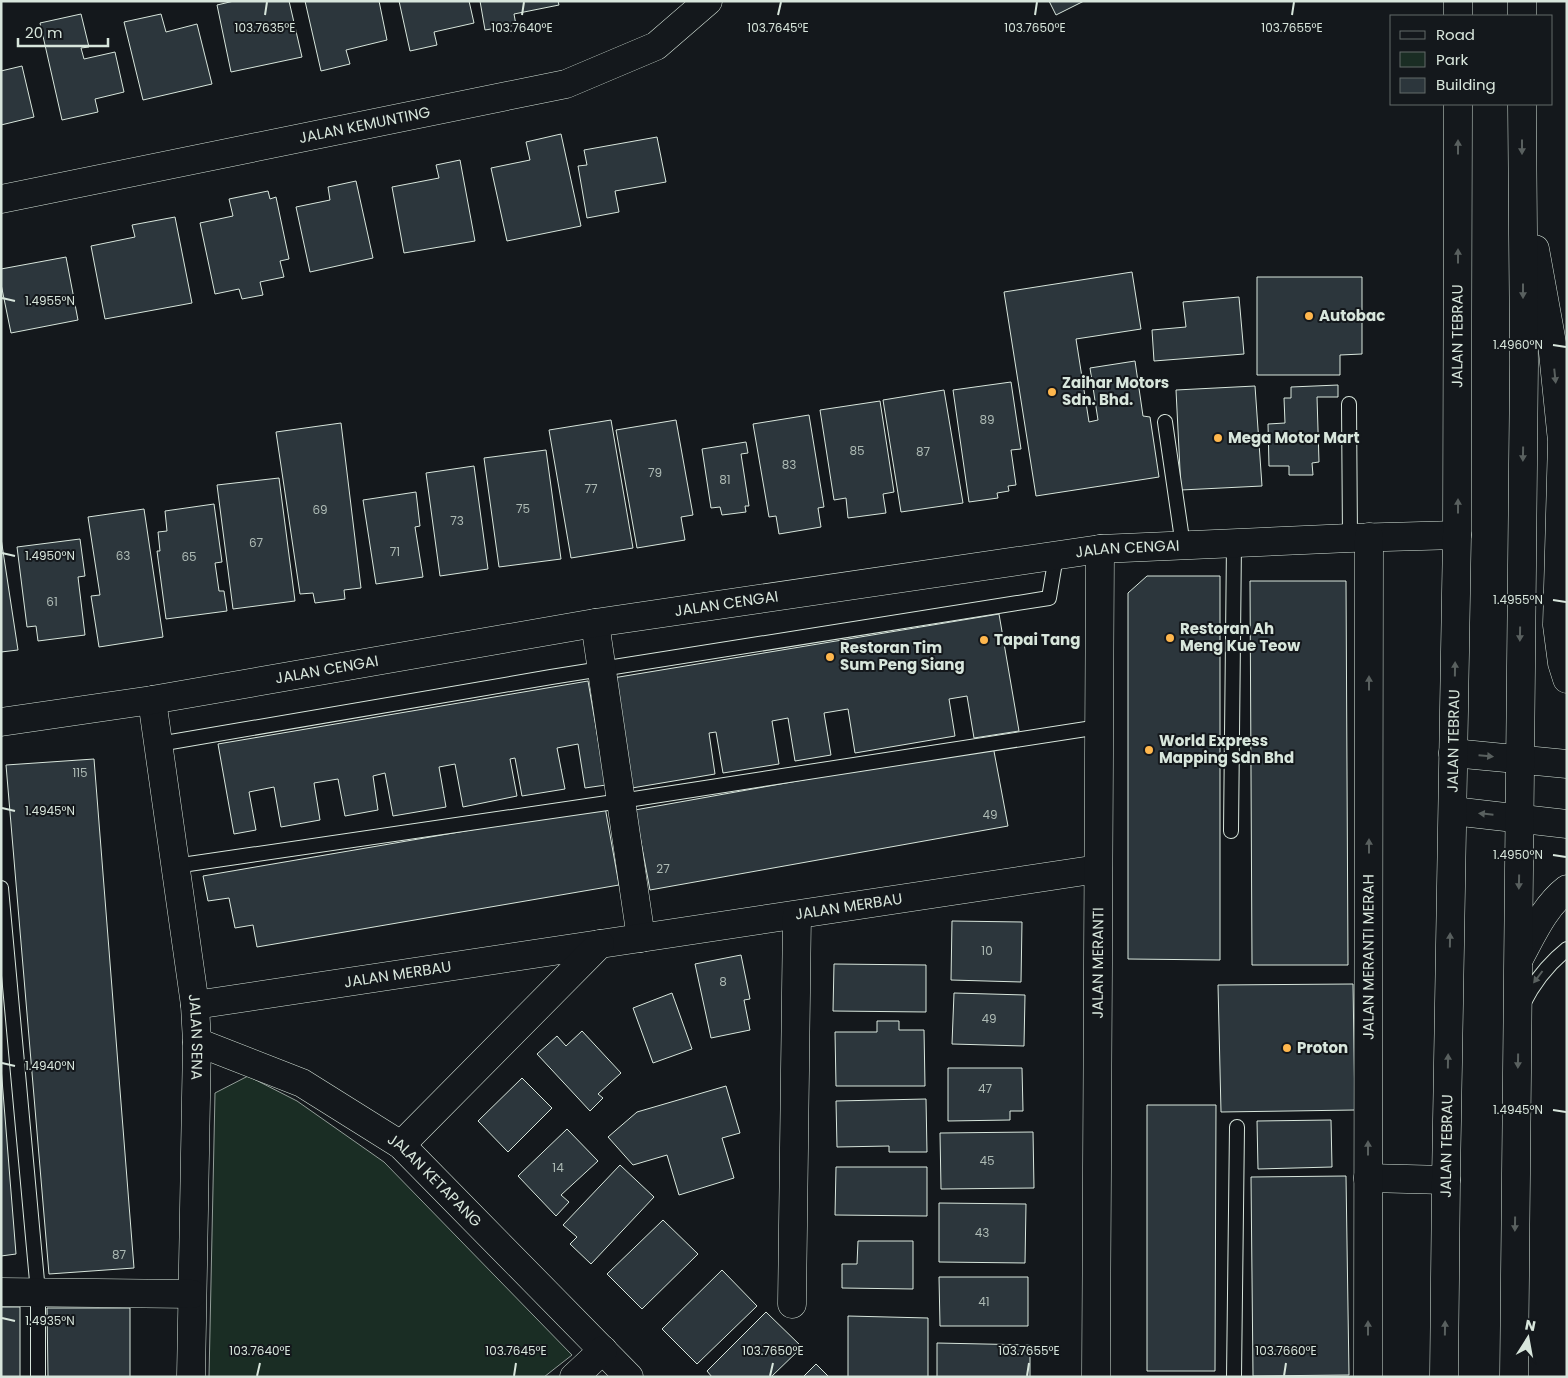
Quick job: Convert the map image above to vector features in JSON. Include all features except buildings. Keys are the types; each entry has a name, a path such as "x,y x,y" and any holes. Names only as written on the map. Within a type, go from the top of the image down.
{"main road":[{"name":"JALAN KEMUNTING","path":"1,199 566,84 656,46 708,1"},
{"path":"1458,1 1458,15"},
{"path":"1522,1 1522,15"},
{"name":"JALAN TEBRAU","path":"1444,1377 1458,534 1458,105"},
{"path":"1514,1377 1524,363 1522,105"},
{"path":"1522,190 1541,278 1552,343 1562,441 1557,625 1562,664 1567,679"},
{"name":"JALAN CENGAI","path":"1,722 152,700 595,623 1100,549 1458,534"},
{"name":"JALAN MERANTI MERAH","path":"1359,537 1368,1178 1368,1377"},
{"name":"JALAN MERANTI","path":"1096,1377 1100,549"},
{"path":"595,623 642,938"},
{"name":"JALAN SENA","path":"152,700 195,1005 197,1042 191,1377"},
{"path":"1453,752 1567,764"},
{"path":"1453,810 1567,824"},
{"name":"JALAN MERBAU","path":"195,1005 1098,869"},
{"path":"1518,960 1538,923 1552,904 1567,889"},
{"path":"792,1304 797,915"},
{"path":"401,1145 600,944"},
{"name":"JALAN KETAPANG","path":"197,1042 302,1083 401,1145 629,1377"},
{"path":"1368,1178 1446,1180"},
{"path":"1,1292 192,1294"},
{"path":"574,1377 604,1350"}],"lane":[{"path":"1349,404 1359,537"},
{"path":"1165,422 1183,546"},
{"path":"1231,831 1234,543"},
{"path":"159,744 601,669 1049,598 1056,556"},
{"path":"176,866 621,801 1099,728"},
{"path":"1,888 38,1292 38,1377"},
{"path":"1518,1013 1533,984 1542,972 1567,949"},
{"path":"1234,1377 1236,1127"}],"green space":[{"path":"248,1076 297,1101 384,1162 572,1355 544,1377 209,1377 215,1093"}],"place":[{"name":"Autobac","path":"1309,316"},
{"name":"Zaihar Motors Sdn. Bhd.","path":"1052,392"},
{"name":"Mega Motor Mart","path":"1218,438"},
{"name":"Restoran Ah Meng Kue Teow","path":"1170,638"},
{"name":"Tapai Tang","path":"984,640"},
{"name":"Restoran Tim Sum Peng Siang","path":"830,657"},
{"name":"World Express Mapping Sdn Bhd","path":"1149,750"},
{"name":"Proton","path":"1287,1048"}]}
